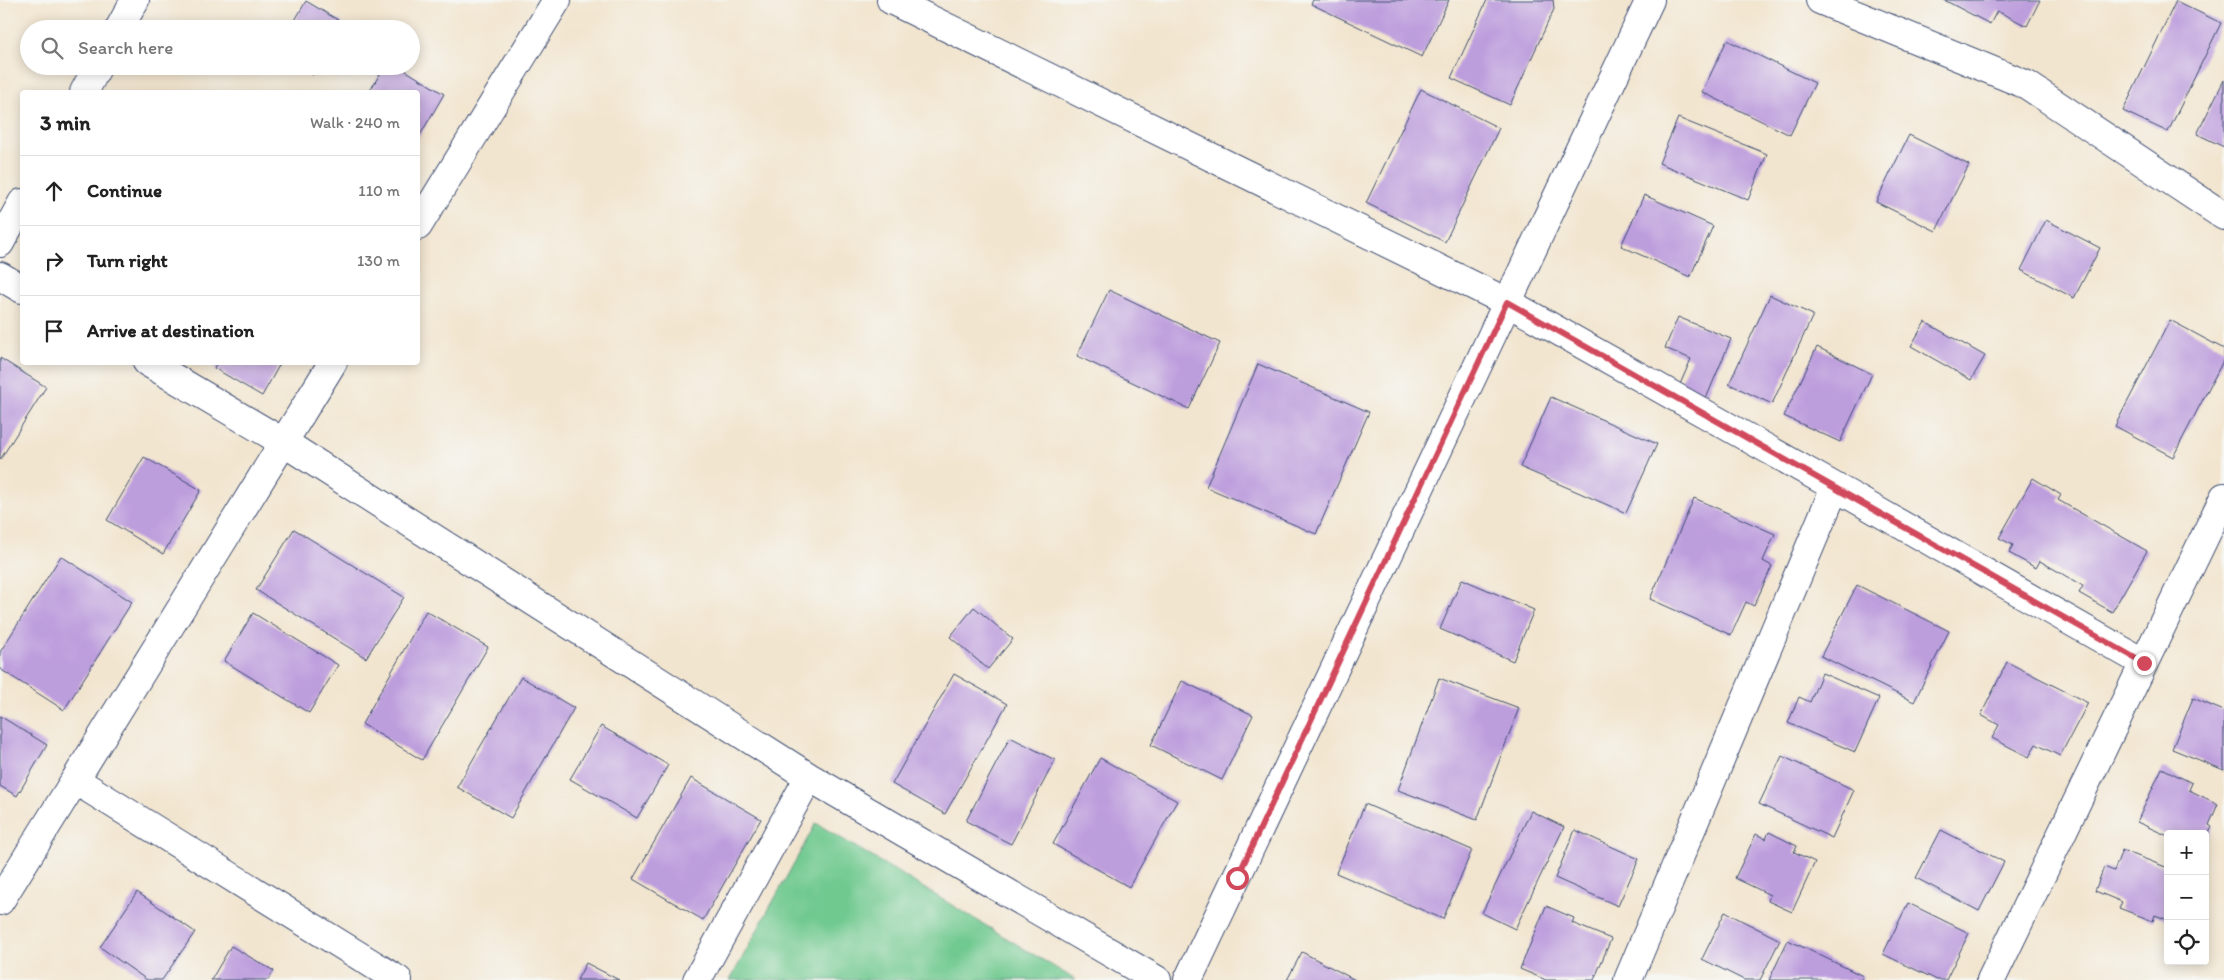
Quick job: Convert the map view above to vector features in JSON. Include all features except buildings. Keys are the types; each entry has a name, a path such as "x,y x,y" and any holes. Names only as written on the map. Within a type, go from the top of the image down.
{"street":[{"path":"124,20 135,0"},
{"path":"420,223 557,0"},
{"path":"892,0 1507,302 2144,663"},
{"path":"1188,980 1650,0"},
{"path":"1820,0 2027,85 2224,216"},
{"path":"85,90 93,75"},
{"path":"0,243 20,206"},
{"path":"0,276 20,288"},
{"path":"152,365 283,442 809,777 1157,980"},
{"path":"0,901 331,365"},
{"path":"1628,980 1835,487"},
{"path":"1992,980 2224,497"},
{"path":"697,980 809,777"},
{"path":"75,780 398,980"}],"green space":[{"path":"816,823 1076,980 730,980"}],"route":[{"path":"1237,878 1507,302 2144,663"}]}
